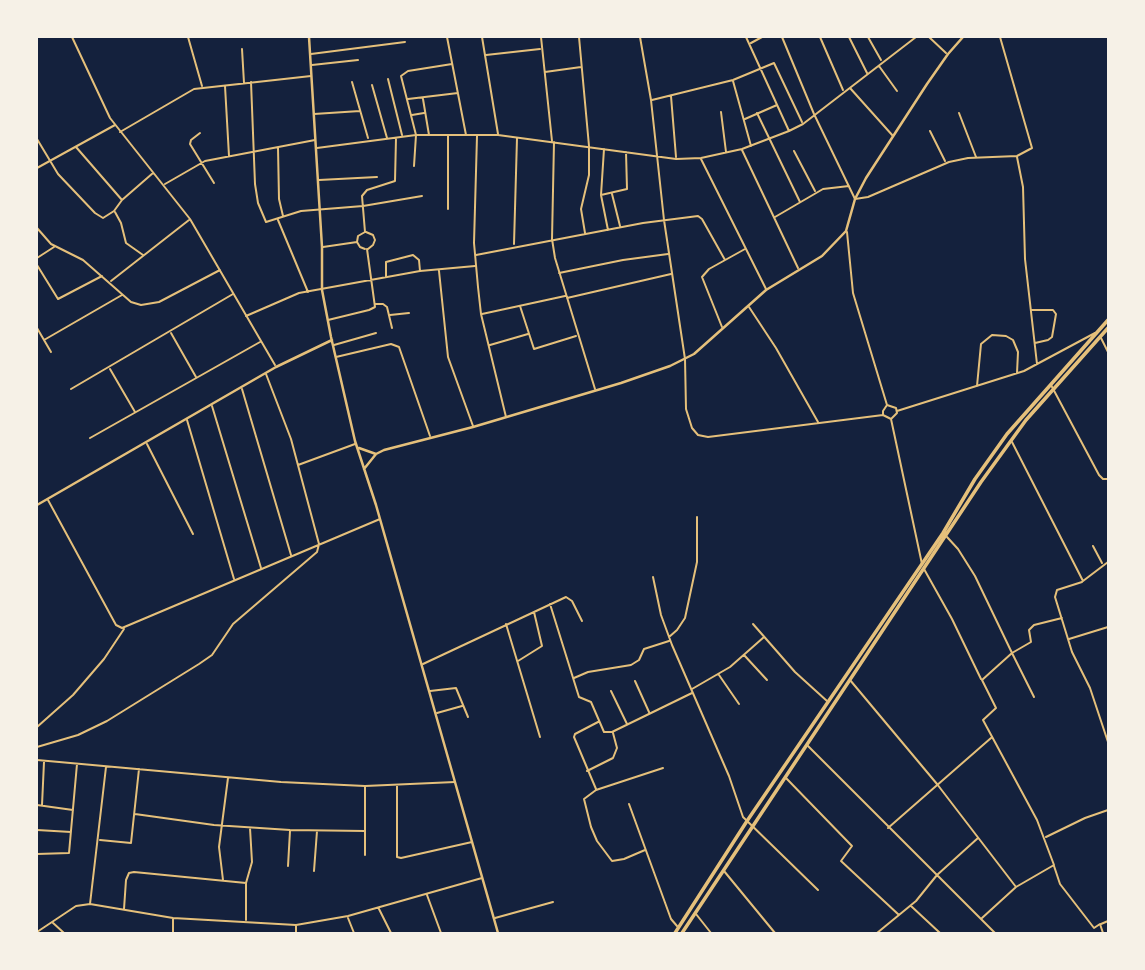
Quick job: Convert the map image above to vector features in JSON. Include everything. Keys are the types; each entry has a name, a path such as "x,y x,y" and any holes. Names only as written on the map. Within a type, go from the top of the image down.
{"main road":[{"path":"675,933 921,563 945,535 975,479 1007,434 1108,320"},
{"path":"682,933 981,482 1011,441 1108,327"}],"street":[{"path":"72,37 115,125 190,219 276,367"},
{"path":"188,37 202,87"},
{"path":"309,37 322,247 322,290 332,342 357,446 498,933"},
{"path":"447,37 466,135"},
{"path":"482,37 498,135"},
{"path":"541,37 553,142 552,239 558,273 595,390"},
{"path":"579,37 589,146 589,175 581,209 585,234"},
{"path":"640,37 651,100 664,220 685,359 686,409 692,428 698,435 708,437 883,415 891,419"},
{"path":"746,37 789,131"},
{"path":"750,44 762,37"},
{"path":"782,37 814,114 855,199"},
{"path":"820,37 844,92"},
{"path":"849,37 867,73"},
{"path":"868,37 883,62"},
{"path":"316,148 396,136 498,135 658,157 701,158 751,146 803,124 916,37"},
{"path":"929,37 948,54"},
{"path":"887,405 853,293 846,231 855,199 948,54 963,37"},
{"path":"855,199 868,197 946,163 1017,156 1031,148 1000,37"},
{"path":"312,54 405,42"},
{"path":"242,49 244,83"},
{"path":"485,55 541,49"},
{"path":"312,65 358,60"},
{"path":"651,100 733,80 771,63 776,64 803,124"},
{"path":"414,166 416,135 402,81 404,72 452,64"},
{"path":"878,65 897,91"},
{"path":"544,72 582,67"},
{"path":"120,132 185,93 202,87 312,76"},
{"path":"388,79 402,136"},
{"path":"733,80 751,146"},
{"path":"251,82 256,194 264,220 268,222 301,211 363,206 422,196"},
{"path":"352,82 368,141"},
{"path":"225,85 229,156"},
{"path":"372,85 387,138"},
{"path":"850,87 893,137"},
{"path":"407,99 458,93"},
{"path":"671,95 676,159"},
{"path":"423,98 429,135"},
{"path":"744,119 777,105"},
{"path":"313,114 360,111"},
{"path":"721,112 726,152"},
{"path":"411,115 425,113"},
{"path":"758,113 800,202"},
{"path":"959,113 976,158"},
{"path":"37,168 115,125"},
{"path":"930,131 946,163"},
{"path":"200,133 190,142 214,183"},
{"path":"448,135 448,209"},
{"path":"477,135 476,266 481,314 506,417"},
{"path":"365,232 362,196 364,192 391,184 397,178 396,136"},
{"path":"514,247 517,137"},
{"path":"37,139 58,174 103,218 114,211 154,172"},
{"path":"164,184 201,163 315,140"},
{"path":"76,146 122,201"},
{"path":"278,147 279,200 283,217"},
{"path":"604,148 601,195 608,229"},
{"path":"742,149 799,270"},
{"path":"601,195 627,189 626,151"},
{"path":"794,152 816,193"},
{"path":"1017,156 1023,187 1026,260 1037,365"},
{"path":"701,158 766,289"},
{"path":"317,180 377,177"},
{"path":"774,218 830,187 849,186"},
{"path":"611,193 620,227"},
{"path":"114,211 121,223 126,243 143,256"},
{"path":"475,255 608,229 700,217 725,260"},
{"path":"110,282 190,219"},
{"path":"277,219 308,292"},
{"path":"37,228 55,246 83,260 135,304 159,302 220,270"},
{"path":"364,469 376,454 430,436 473,427 621,383 685,359 723,329 766,289 830,249 846,231"},
{"path":"365,232 373,235 375,240 373,245 366,249 360,247 357,242 358,236 365,232"},
{"path":"322,247 357,242"},
{"path":"37,258 55,246"},
{"path":"328,320 375,307 366,249"},
{"path":"723,329 702,277 709,269 746,249"},
{"path":"558,273 669,254"},
{"path":"386,278 386,262 413,255 419,260 420,271"},
{"path":"37,265 58,299 103,276"},
{"path":"246,316 290,296 308,292 420,271 476,266"},
{"path":"439,270 448,357 473,427"},
{"path":"481,314 672,274"},
{"path":"44,340 123,294"},
{"path":"71,389 233,294"},
{"path":"375,304 385,305 392,328"},
{"path":"747,305 776,348 818,423"},
{"path":"520,306 532,346 536,350 577,336"},
{"path":"1031,310 1053,310 1056,314 1052,337 1034,343"},
{"path":"389,316 409,313"},
{"path":"891,419 897,411 1017,374 1108,327"},
{"path":"37,328 51,352"},
{"path":"170,332 197,378"},
{"path":"37,505 276,367 332,342 376,333"},
{"path":"489,346 528,334"},
{"path":"977,387 976,374 981,344 992,335 1006,336 1013,340 1018,352 1017,374"},
{"path":"1100,337 1108,352"},
{"path":"90,438 261,341"},
{"path":"336,357 391,344 399,347 430,436"},
{"path":"109,368 135,412"},
{"path":"37,747 78,736 107,721 212,655 233,624 317,552 319,544 298,465 266,373"},
{"path":"1050,384 1100,475 1103,479 1108,478"},
{"path":"241,387 291,556"},
{"path":"211,404 261,569"},
{"path":"887,405 894,406 897,411"},
{"path":"883,415 887,405"},
{"path":"187,419 235,580"},
{"path":"891,419 921,563 996,708 983,720 1045,837 1060,884 1094,928"},
{"path":"1011,441 1083,581"},
{"path":"146,443 192,534"},
{"path":"298,465 357,446 376,454"},
{"path":"48,499 116,625 125,627"},
{"path":"573,678 594,671 631,665 639,660 644,649 669,639 677,630 685,618 698,548 697,517"},
{"path":"37,727 59,709 104,659 125,627 380,519"},
{"path":"945,535 958,549 975,576 1034,696"},
{"path":"1093,546 1103,565"},
{"path":"1108,562 1083,581 1057,590 1055,597 1068,639 1090,688 1108,741"},
{"path":"653,577 669,639 747,821 818,890"},
{"path":"422,664 566,597 570,598 582,621"},
{"path":"550,604 579,697 591,702 604,732 612,732 628,725 692,691 718,675 764,636"},
{"path":"518,661 542,646 534,611"},
{"path":"982,680 1012,653 1031,642 1029,630 1034,625 1062,618"},
{"path":"506,624 540,737"},
{"path":"753,624 796,673 827,702"},
{"path":"1068,639 1108,627"},
{"path":"744,654 767,680"},
{"path":"718,675 739,704"},
{"path":"849,680 937,784 1016,887"},
{"path":"635,681 650,714"},
{"path":"429,691 456,688 468,717"},
{"path":"611,691 628,725"},
{"path":"436,714 464,706"},
{"path":"596,790 574,737 599,722"},
{"path":"587,771 613,758 617,748 612,732"},
{"path":"888,828 991,737"},
{"path":"806,745 995,933"},
{"path":"37,760 365,786 455,782"},
{"path":"42,805 44,761"},
{"path":"37,854 69,853 78,764"},
{"path":"90,904 106,766"},
{"path":"645,850 615,861 607,856 591,827 584,805 586,796 596,790 663,768"},
{"path":"99,840 131,843 139,769"},
{"path":"223,881 219,847 228,777"},
{"path":"785,777 852,846 841,861 899,915"},
{"path":"397,785 397,857 472,842"},
{"path":"365,786 365,855"},
{"path":"37,804 74,810"},
{"path":"629,804 671,919 678,928"},
{"path":"1045,837 1084,818 1108,810 1108,817"},
{"path":"135,814 290,830 365,831"},
{"path":"246,920 246,883 252,862 250,827"},
{"path":"37,830 72,832"},
{"path":"288,866 290,830"},
{"path":"314,872 317,830"},
{"path":"877,933 911,905 937,875 979,837"},
{"path":"981,919 1016,887 1054,865"},
{"path":"723,870 775,933"},
{"path":"124,910 126,880 130,873 246,883"},
{"path":"37,932 76,906 90,904 173,918 246,920 296,925 348,916 483,878"},
{"path":"426,894 441,933"},
{"path":"495,919 554,902"},
{"path":"911,905 940,933"},
{"path":"378,908 391,933"},
{"path":"696,913 711,933"},
{"path":"348,916 354,933"},
{"path":"173,918 173,933"},
{"path":"1089,933 1108,921"},
{"path":"51,922 64,933"},
{"path":"1100,924 1103,933"},
{"path":"296,925 296,933"}]}
